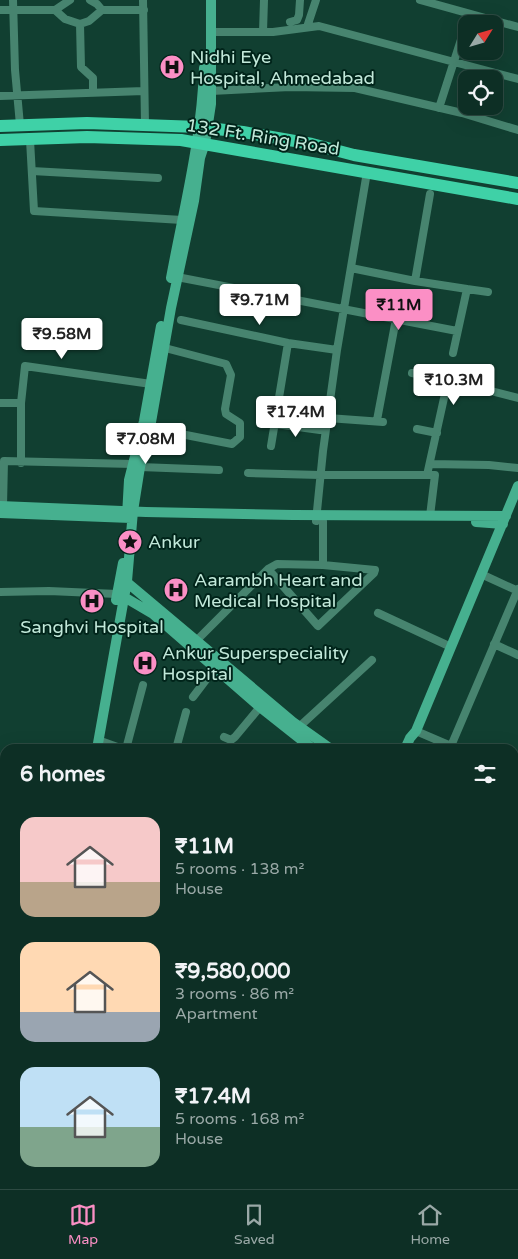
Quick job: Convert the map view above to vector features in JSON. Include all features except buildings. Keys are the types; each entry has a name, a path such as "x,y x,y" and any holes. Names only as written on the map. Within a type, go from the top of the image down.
{"main road":[{"name":"132 Ft. Ring Road","path":"0,126 87,122 203,127 312,144 354,155 518,183"},
{"name":"132 Ft. Ring Road","path":"0,140 117,138 200,143 518,200"}],"street":[{"path":"13,0 20,125"},
{"path":"0,10 55,10 70,0"},
{"path":"90,0 102,10"},
{"path":"143,0 145,124"},
{"path":"203,127 204,0"},
{"path":"91,744 124,579 124,558 144,421 182,220 203,127 211,104 211,0"},
{"path":"263,32 264,0"},
{"path":"290,22 297,20 300,0"},
{"path":"307,27 316,0"},
{"path":"420,0 518,27"},
{"path":"55,10 65,19 80,24 89,21 102,10 144,10"},
{"path":"80,24 81,68 93,78 92,92"},
{"path":"211,32 263,32 319,26 518,79"},
{"path":"439,108 458,52"},
{"path":"211,92 290,87 355,88 439,108 518,130"},
{"path":"0,96 144,91"},
{"path":"30,140 34,211 182,220"},
{"path":"137,466 150,428 177,277 194,201 200,158 200,143"},
{"path":"32,171 158,178"},
{"path":"323,565 318,519 320,475 336,350 367,172"},
{"path":"415,281 430,194"},
{"path":"351,268 415,281 488,292"},
{"path":"177,277 457,331"},
{"path":"454,353 467,289"},
{"path":"328,418 380,421 396,319"},
{"path":"181,320 288,343 336,350"},
{"path":"271,446 288,343"},
{"path":"150,428 232,444 240,438 240,423 226,414 225,409 231,375 226,364 165,348"},
{"path":"21,463 25,366 151,384"},
{"path":"427,475 450,370"},
{"path":"412,373 518,398"},
{"path":"0,403 22,403"},
{"path":"276,424 320,430"},
{"path":"417,429 437,433"},
{"path":"219,470 4,461 1,508 130,514 318,519 472,522 504,520"},
{"path":"430,464 489,465 518,468"},
{"path":"248,473 435,475 430,516"},
{"path":"407,744 416,730 518,486"},
{"path":"318,519 430,516 504,520"},
{"path":"197,640 268,569 277,564 323,565 375,570 318,626 268,569"},
{"path":"456,744 494,644 518,590 481,574"},
{"path":"124,579 300,726 324,744"},
{"path":"0,592 48,591 121,595 153,614 300,744"},
{"path":"98,744 121,595"},
{"path":"378,613 451,647"},
{"path":"494,644 518,655"},
{"path":"300,726 372,660"},
{"path":"193,696 216,668"},
{"path":"125,744 143,685"},
{"path":"224,737 231,740 235,737 260,707"},
{"path":"177,744 186,712"},
{"path":"416,730 448,744"},
{"path":"414,744 417,738 416,730"}],"place":[{"name":"Nidhi Eye Hospital, Ahmedabad","path":"172,67"},
{"name":"Ankur","path":"130,542"},
{"name":"Aarambh Heart and Medical Hospital","path":"176,590"},
{"name":"Sanghvi Hospital","path":"92,601"},
{"name":"Ankur Superspeciality Hospital","path":"145,663"}]}
